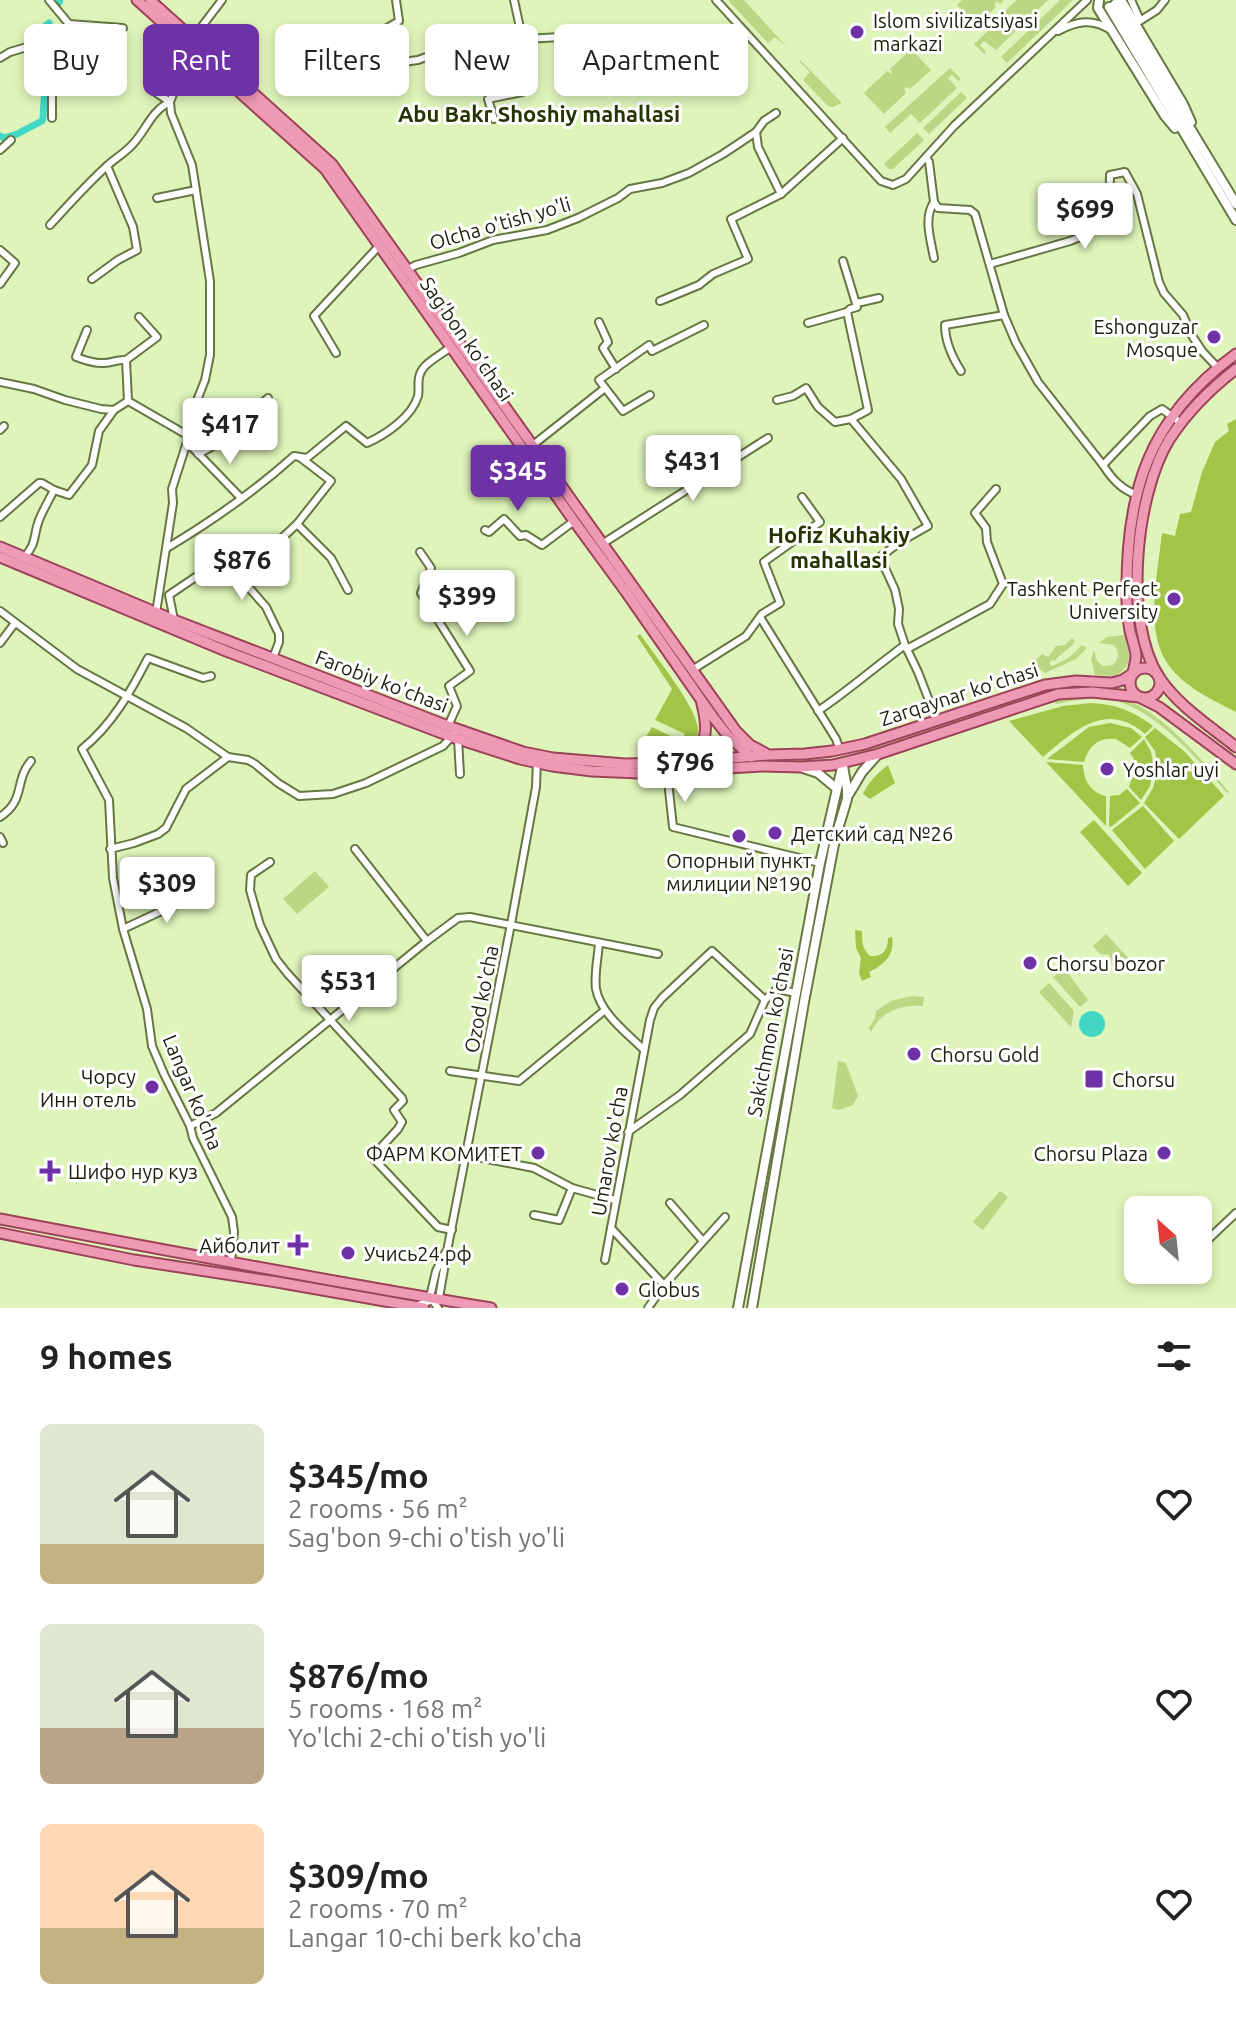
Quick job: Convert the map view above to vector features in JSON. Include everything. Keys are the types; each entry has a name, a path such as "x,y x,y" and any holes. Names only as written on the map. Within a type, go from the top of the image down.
{"main road":[{"name":"Sag’bon ko’chasi","path":"137,0 163,24"},
{"name":"Sag’bon ko’chasi","path":"150,0 177,24"},
{"path":"1099,0 1098,8 1165,116 1195,146"},
{"path":"1115,3 1138,22 1183,104 1195,146"},
{"path":"1115,3 1222,189 1236,220"},
{"name":"Sag’bon ko’chasi","path":"243,96 325,169 376,233 379,246 403,272"},
{"name":"Sag’bon ko’chasi","path":"257,96 332,164 574,521 699,697 728,736 763,766"},
{"path":"1222,189 1236,204"},
{"name":"Sag’bon ko’chasi","path":"450,340 533,445 736,731 750,745 768,755"},
{"path":"1236,354 1189,394 1171,416 1152,450 1137,495 1127,572 1129,627 1136,656 1130,687 1139,697 1149,697 1160,686 1140,628 1137,592 1143,518 1151,482 1167,445 1181,423 1210,389 1236,369"},
{"name":"Farobiy ko'chasi","path":"0,547 453,733"},
{"name":"Farobiy ko'chasi","path":"0,557 226,651 537,760 669,768 763,766"},
{"path":"1133,673 1139,669 1151,669 1186,707 1236,747"},
{"name":"Zarqaynar ko'chasi","path":"768,755 805,754 854,747 1045,685 1076,681 1112,683 1133,673"},
{"name":"Zarqaynar ko'chasi","path":"763,766 801,767 843,763 1058,694 1092,692 1139,697 1159,707 1236,764"},
{"path":"669,768 692,755 703,743 706,724 699,697"},
{"name":"Sakichmon ko'chasi","path":"736,1308 820,863 843,763 854,747"},
{"name":"Sakichmon ko'chasi","path":"752,1308 804,1002 835,839 847,799 840,750"},
{"path":"847,799 858,777 878,754"},
{"path":"763,766 768,755"},
{"name":"Farobiy ko'chasi","path":"669,768 768,755"},
{"path":"801,767 818,773 836,788"},
{"path":"0,1219 452,1305 491,1308"},
{"path":"0,1233 134,1260 419,1307"},
{"path":"134,1260 142,1247"}],"street":[{"path":"49,0 69,24"},
{"path":"204,24 222,0"},
{"path":"396,0 399,21 378,33 385,62 425,57"},
{"path":"514,0 519,24"},
{"path":"716,0 887,184 898,184 906,179 954,126 1087,0"},
{"path":"1131,0 1138,22 1157,10 1165,0"},
{"path":"1048,37 1077,22 1096,22 1111,30"},
{"path":"0,58 24,48"},
{"path":"52,96 52,118"},
{"path":"161,96 170,102"},
{"path":"156,613 173,503 172,489 210,355 210,281 192,165 171,113 172,96"},
{"path":"494,119 488,99 501,96"},
{"path":"50,225 107,166 132,146 150,123 153,114 170,102"},
{"name":"Olcha o'tish yo'li","path":"403,272 493,240 566,224 630,189 662,183 689,173 756,132 764,121 776,113"},
{"path":"756,132 758,147 781,194"},
{"path":"660,301 748,259 731,219 781,194 843,138"},
{"path":"0,150 11,140"},
{"path":"926,157 934,202 938,208 970,210 975,214 1004,315 1038,382 1112,479 1126,491 1137,495"},
{"path":"92,279 137,250 133,227 107,166"},
{"path":"990,264 1085,235 1086,229 1109,213 1110,175 1125,172 1137,194 1164,293 1183,315 1202,351 1218,368"},
{"path":"1222,189 1235,183"},
{"path":"157,198 196,190"},
{"path":"934,202 929,209 934,258"},
{"path":"336,353 314,316 379,246"},
{"path":"0,250 15,263 0,284"},
{"path":"808,323 857,307 843,261"},
{"path":"857,303 879,298"},
{"path":"777,400 793,396 806,388 818,407 835,422 851,419 868,410 847,312"},
{"path":"961,371 951,356 945,325 1004,315"},
{"path":"87,330 76,357 107,364 119,359 126,360 157,337 139,317"},
{"path":"599,322 608,342 603,348 616,369"},
{"path":"650,395 623,411 599,380 649,345 652,351 704,325"},
{"path":"167,548 272,476 294,456 307,458 346,426 367,443 380,437 408,412 418,396 417,382 424,367 450,340"},
{"path":"126,360 128,401"},
{"path":"0,382 114,410"},
{"path":"533,445 605,388"},
{"path":"198,454 226,439 245,417 268,398"},
{"path":"128,401 187,438 198,454 241,498"},
{"path":"0,517 39,483 69,495 92,465 99,431 114,410 128,401"},
{"path":"1103,465 1150,416 1162,409 1181,423"},
{"path":"851,419 901,479 928,526 880,557 895,590 898,624 937,721"},
{"path":"602,544 768,438"},
{"path":"174,620 169,595 230,557 267,552 297,524 331,481 301,458"},
{"path":"818,711 906,647 990,604 1003,584 987,542 986,528 975,513 996,489"},
{"path":"24,557 31,550 37,523 54,490"},
{"path":"692,670 746,636 760,617 781,602 764,562 820,522 802,497"},
{"path":"485,530 489,532 504,519 520,536 526,535 542,545 574,521"},
{"path":"297,524 331,558 348,590"},
{"path":"420,552 431,568 421,593 470,671 449,686 457,706 453,733 460,774"},
{"path":"230,557 244,582 266,607 279,634 273,658"},
{"name":"Farobiy ko'chasi","path":"0,611 77,669 186,728 228,757 255,764 299,796 333,794 366,783 443,746 453,733"},
{"path":"760,617 840,750"},
{"path":"0,643 15,623"},
{"path":"128,697 148,658 203,678 211,676"},
{"name":"Langar ko'cha","path":"128,697 82,749 109,800 113,878 123,929 147,1009 152,1046 232,1217 234,1247 231,1261"},
{"path":"110,849 146,839 166,828 186,789 228,757"},
{"name":"Ozod ko'cha","path":"435,1301 436,1271 452,1230 483,1076 536,787 537,760"},
{"path":"0,817 13,807 25,769 31,761"},
{"path":"669,768 673,827 820,863"},
{"path":"355,849 427,941"},
{"path":"270,862 254,872 249,882 260,925 276,959 402,1098 403,1101 394,1110 402,1122 373,1158 438,1227 452,1230"},
{"path":"123,929 198,894"},
{"path":"190,1126 216,1113 458,918 511,924 658,954"},
{"path":"599,943 596,991 605,1010 643,1049"},
{"name":"Umarov ko'cha","path":"664,1285 611,1228 643,1049 654,1008 712,951 765,1000"},
{"path":"628,1132 680,1095 750,1034 765,1000 776,989 796,993"},
{"path":"450,1071 522,1080 605,1010"},
{"path":"466,1155 534,1168 572,1188 615,1200"},
{"path":"534,1215 559,1220 572,1188"},
{"path":"670,1203 702,1240"},
{"path":"1212,1236 1236,1213"},
{"path":"648,1308 702,1240 725,1217"},
{"path":"605,1260 611,1228"},
{"path":"419,1307 435,1301"}],"green space":[{"path":"728,0 744,0 788,48 775,37 768,43"},
{"path":"962,0 1004,0 1000,4 997,1 994,4 996,7 977,25 957,5"},
{"path":"1017,0 1048,0 996,50 984,41 980,45 986,52 984,54 974,44"},
{"path":"1060,0 1073,0 1007,63 1001,57"},
{"path":"911,49 931,70 910,89 904,89 906,93 884,114 864,93 887,71 891,74 890,69"},
{"path":"800,60 842,103 828,106 803,80 810,72"},
{"path":"950,68 961,79 958,81 952,75 948,78 957,88 920,123 911,114 890,133 885,127"},
{"path":"961,92 967,98 929,134 923,128"},
{"path":"917,133 924,140 893,169 889,169 884,164"},
{"path":"1236,419 1236,712 1192,687 1170,667 1157,637 1154,602 1162,533 1175,536 1180,514 1191,512 1202,472 1215,442 1229,431 1227,424"},
{"path":"640,634 691,709 698,730 689,746 639,749 652,727 681,741 685,734 655,720 672,689 637,636"},
{"path":"1124,635 1129,653 1126,667 1116,676 1095,675 1091,659 1094,650 1097,661 1103,666 1113,665 1118,655 1114,645 1099,643 1107,637"},
{"path":"1072,638 1075,641 1071,647 1049,663 1052,666 1061,662 1082,645 1087,648 1076,659 1045,673 1032,664 1042,654 1048,657 1056,646 1065,645"},
{"path":"1088,695 1126,700 1154,715 1182,740 1229,792 1176,738 1128,705 1105,699 1056,704 1054,701"},
{"path":"1091,703 1124,709 1153,726 1145,734 1131,724 1104,719 1079,729 1043,757 1009,721 1063,706"},
{"path":"1110,723 1131,728 1142,737 1130,748 1116,739 1100,741 1092,747 1084,762 1047,759 1089,727"},
{"path":"1155,728 1185,752 1200,769 1158,767 1155,751 1145,737"},
{"path":"1144,739 1154,766 1136,766 1130,753"},
{"path":"1046,762 1083,765 1089,785 1106,796 1106,826"},
{"path":"888,765 895,783 870,799 863,794 865,789"},
{"path":"1135,770 1153,770 1150,786 1141,800 1129,787"},
{"path":"1158,770 1203,772 1224,796 1179,839 1144,803 1153,788"},
{"path":"1127,789 1140,803 1111,827 1110,796 1119,795"},
{"path":"1143,806 1174,841 1145,869 1112,830"},
{"path":"1094,820 1142,873 1128,886 1080,832"},
{"path":"315,871 329,887 297,914 283,899"},
{"path":"855,930 862,931 864,948 870,956 884,952 888,938 892,937 892,949 887,959 869,972 871,977 862,981 859,973 861,958 856,948"},
{"path":"1106,934 1130,960 1117,974 1109,955 1100,954 1093,946"},
{"path":"1064,968 1088,1000 1080,1007 1053,977"},
{"path":"1049,983 1074,1011 1071,1027 1039,992"},
{"path":"911,996 924,997 923,1006 892,1010 880,1019 871,1032 869,1028 876,1011 891,1001"},
{"path":"838,1061 846,1063 858,1096 853,1105 839,1110 832,1108"},
{"path":"1000,1191 1008,1197 983,1230 973,1222"}],"water":[{"path":"1092,1011 1101,1015 1105,1024 1101,1033 1092,1037 1083,1033 1079,1024 1083,1015"}],"waterway":[{"path":"0,136 4,138 17,134 42,121 45,86 29,45 32,37 49,23"}],"place":[{"name":"Islom sivilizatsiyasi markazi","path":"857,32"},
{"name":"Eshonguzar Mosque","path":"1214,337"},
{"name":"Tashkent Perfect University","path":"1174,599"},
{"name":"Yoshlar uyi","path":"1107,769"},
{"name":"Детский сад №26","path":"775,833"},
{"name":"Опорный пункт милиции №190","path":"739,836"},
{"name":"Chorsu bozor","path":"1030,963"},
{"name":"Chorsu Gold","path":"914,1054"},
{"name":"Chorsu","path":"1094,1079"},
{"name":"Чорсу Инн отель","path":"152,1087"},
{"name":"ФАРМ КОМИТЕТ","path":"538,1153"},
{"name":"Chorsu Plaza","path":"1164,1153"},
{"name":"Шифо нур куз","path":"50,1171"},
{"name":"Айболит","path":"298,1245"},
{"name":"Учись24.рф","path":"348,1253"},
{"name":"Globus","path":"622,1289"}],"district":[{"name":"Abu Bakr Shoshiy mahallasi","path":"539,113"},
{"name":"Hofiz Kuhakiy mahallasi","path":"839,546"}]}
